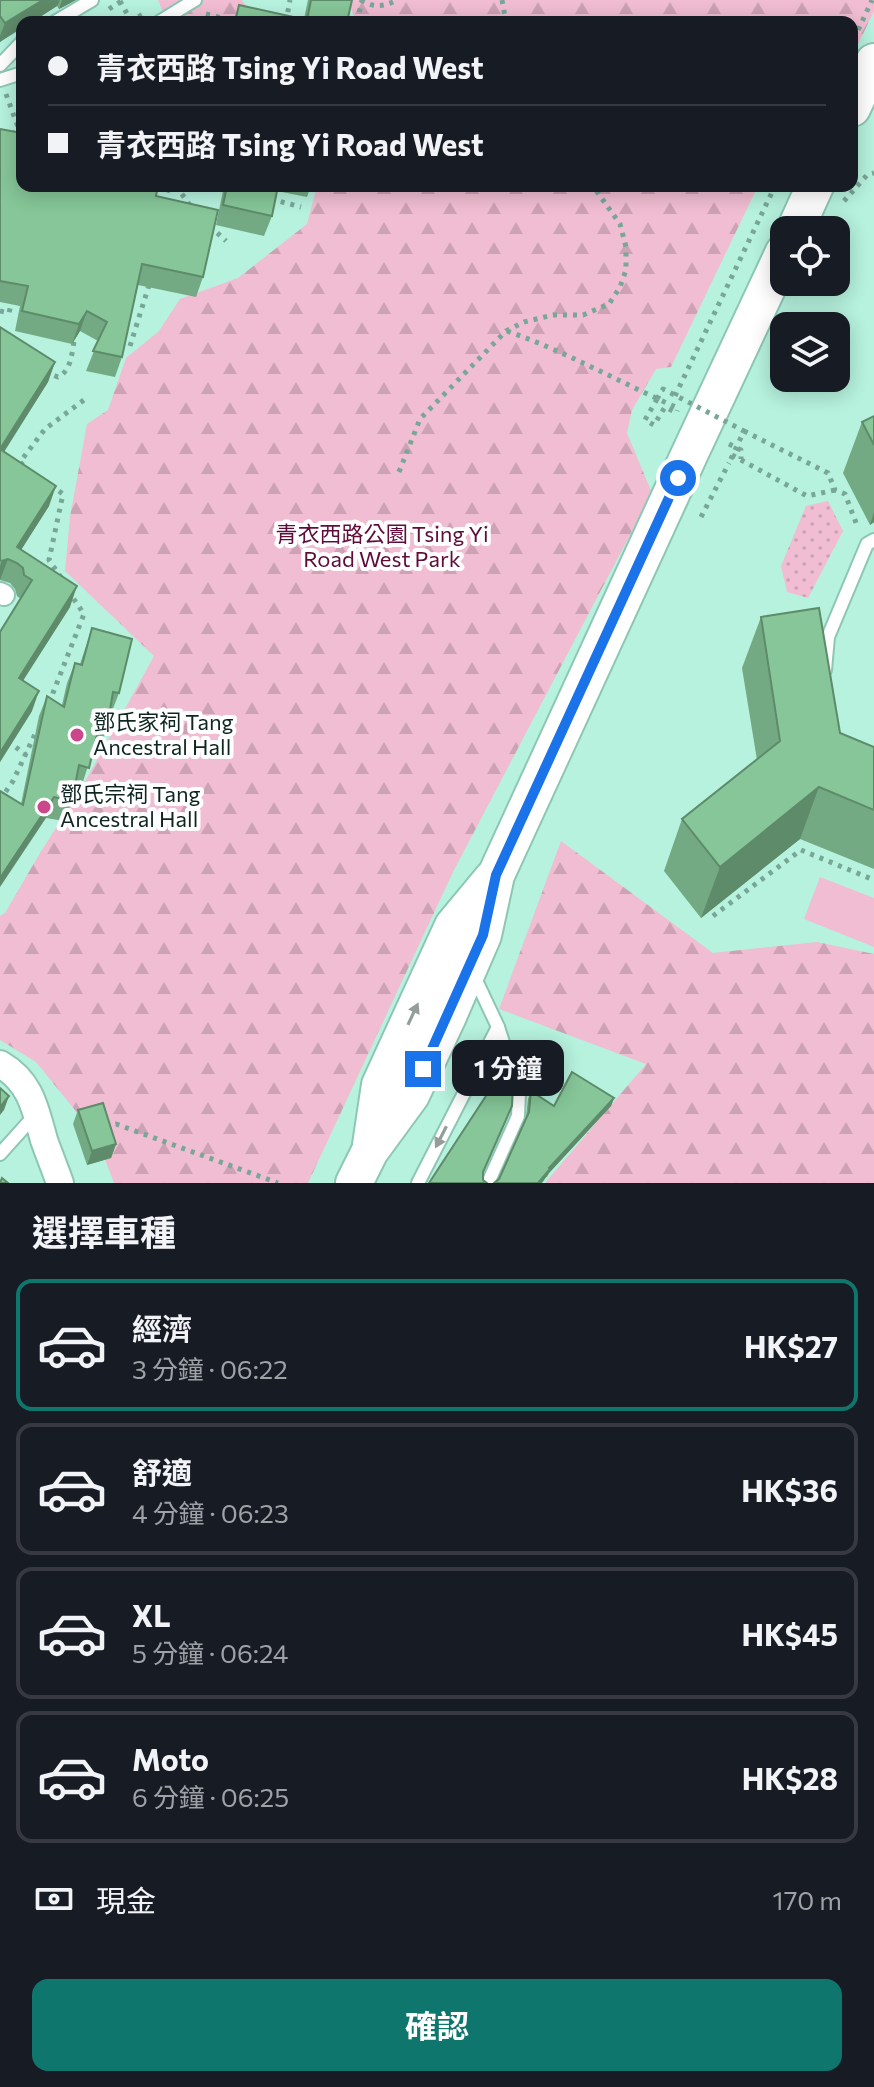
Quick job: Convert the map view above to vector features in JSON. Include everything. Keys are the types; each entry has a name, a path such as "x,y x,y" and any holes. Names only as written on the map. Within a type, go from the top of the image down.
{"main road":[{"path":"809,216 828,198"},
{"path":"354,1183 370,1151 411,1095 483,935 496,875 770,282"},
{"path":"370,1151 380,1085 453,926 496,875"}],"street":[{"path":"0,1064 26,1086 60,1183"}],"lane":[{"path":"65,16 92,0"},
{"path":"169,16 195,0"},
{"path":"0,65 16,48"},
{"path":"827,683 828,637 867,544 874,540"},
{"path":"469,967 498,1027 519,1092 518,1116 488,1183"},
{"path":"418,1183 498,1027"},
{"path":"0,1154 37,1113"}],"path":[{"path":"362,0 388,5 397,0"},
{"path":"858,29 872,0"},
{"path":"866,12 874,15"},
{"path":"1,80 16,121"},
{"path":"9,144 16,131"},
{"path":"858,185 867,175 874,173"},
{"path":"162,209 167,192"},
{"path":"180,192 197,213"},
{"path":"399,472 420,419 506,331 524,322 553,315 583,315 609,304 626,270 626,247 620,224 597,192"},
{"path":"675,396 772,192"},
{"path":"828,198 844,200 851,192"},
{"path":"263,197 301,207"},
{"path":"207,222 226,241"},
{"path":"130,346 151,273"},
{"path":"0,311 9,313 12,299"},
{"path":"33,366 56,377 63,376 77,326"},
{"path":"506,331 542,343 657,399 665,405 654,425 645,420 657,399 663,389 828,473 835,490"},
{"path":"12,474 45,429 88,397"},
{"path":"701,517 744,431"},
{"path":"729,444 741,450 741,460"},
{"path":"732,455 807,496 835,490 845,494 859,526 852,540"},
{"path":"20,462 31,470"},
{"path":"40,569 49,560 63,494 41,478"},
{"path":"49,560 63,581"},
{"path":"47,706 84,614 70,592"},
{"path":"0,800 13,781 41,722"},
{"path":"0,735 26,755"},
{"path":"713,916 801,850 874,880"},
{"path":"102,1129 116,1124 278,1183"}],"green space":[{"path":"158,0 242,0 252,15 249,16 165,16"},
{"path":"348,0 874,0 874,11 858,44 858,16 354,16"},
{"name":"青衣西路公園 Tsing Yi Road West Park","path":"315,192 755,192 671,367 656,369 632,410 627,433 652,493 453,872 308,1183 114,1183 96,1136 36,1062 0,1040 0,916 5,913 81,789 154,656 65,571 70,517 87,424 108,410 126,358 159,331 180,299 238,278 307,224"},
{"path":"828,501 843,531 808,598 787,592 781,566 806,506"},
{"path":"561,841 713,953 817,942 874,954 874,1183 545,1183 646,1064 499,1009"},
{"path":"820,877 874,898 874,947 804,919"}],"building":[{"path":"0,0 43,0 5,23 0,16"},
{"path":"311,0 352,0 348,16 308,16"},
{"path":"239,5 289,16 236,16"},
{"path":"0,129 16,132 16,192 157,192 156,196 218,210 203,277 142,264 122,357 93,351 107,322 87,311 79,324 22,311 28,286 0,281"},
{"path":"226,192 277,192 272,216 223,205"},
{"path":"0,327 55,362 0,449"},
{"path":"874,416 874,445 862,422"},
{"path":"0,449 56,486 17,547 77,586 19,678 39,691 0,753 0,632 32,580 24,575 23,568 17,563 0,560"},
{"path":"819,608 840,733 874,747 874,810 819,787 720,867 682,819 780,741 761,617"},
{"path":"92,628 132,639 119,693 113,692 107,728 99,726 89,768 79,765 72,801 54,797 0,878 0,791 23,805 47,696 64,707 75,663 82,665"},
{"path":"572,1072 614,1098 538,1183 494,1183 499,1179 529,1112 531,1091 554,1106"},
{"path":"501,1073 511,1078 512,1106 483,1172 483,1180 487,1183 429,1183"},
{"path":"0,1088 9,1096 0,1107"},
{"path":"103,1103 116,1144 92,1151 78,1110"}],"place":[{"name":"鄧氏家祠 Tang Ancestral Hall","path":"77,735"},
{"name":"鄧氏宗祠 Tang Ancestral Hall","path":"44,807"}],"route":[{"path":"423,1069 483,935 496,875 678,478"}]}
